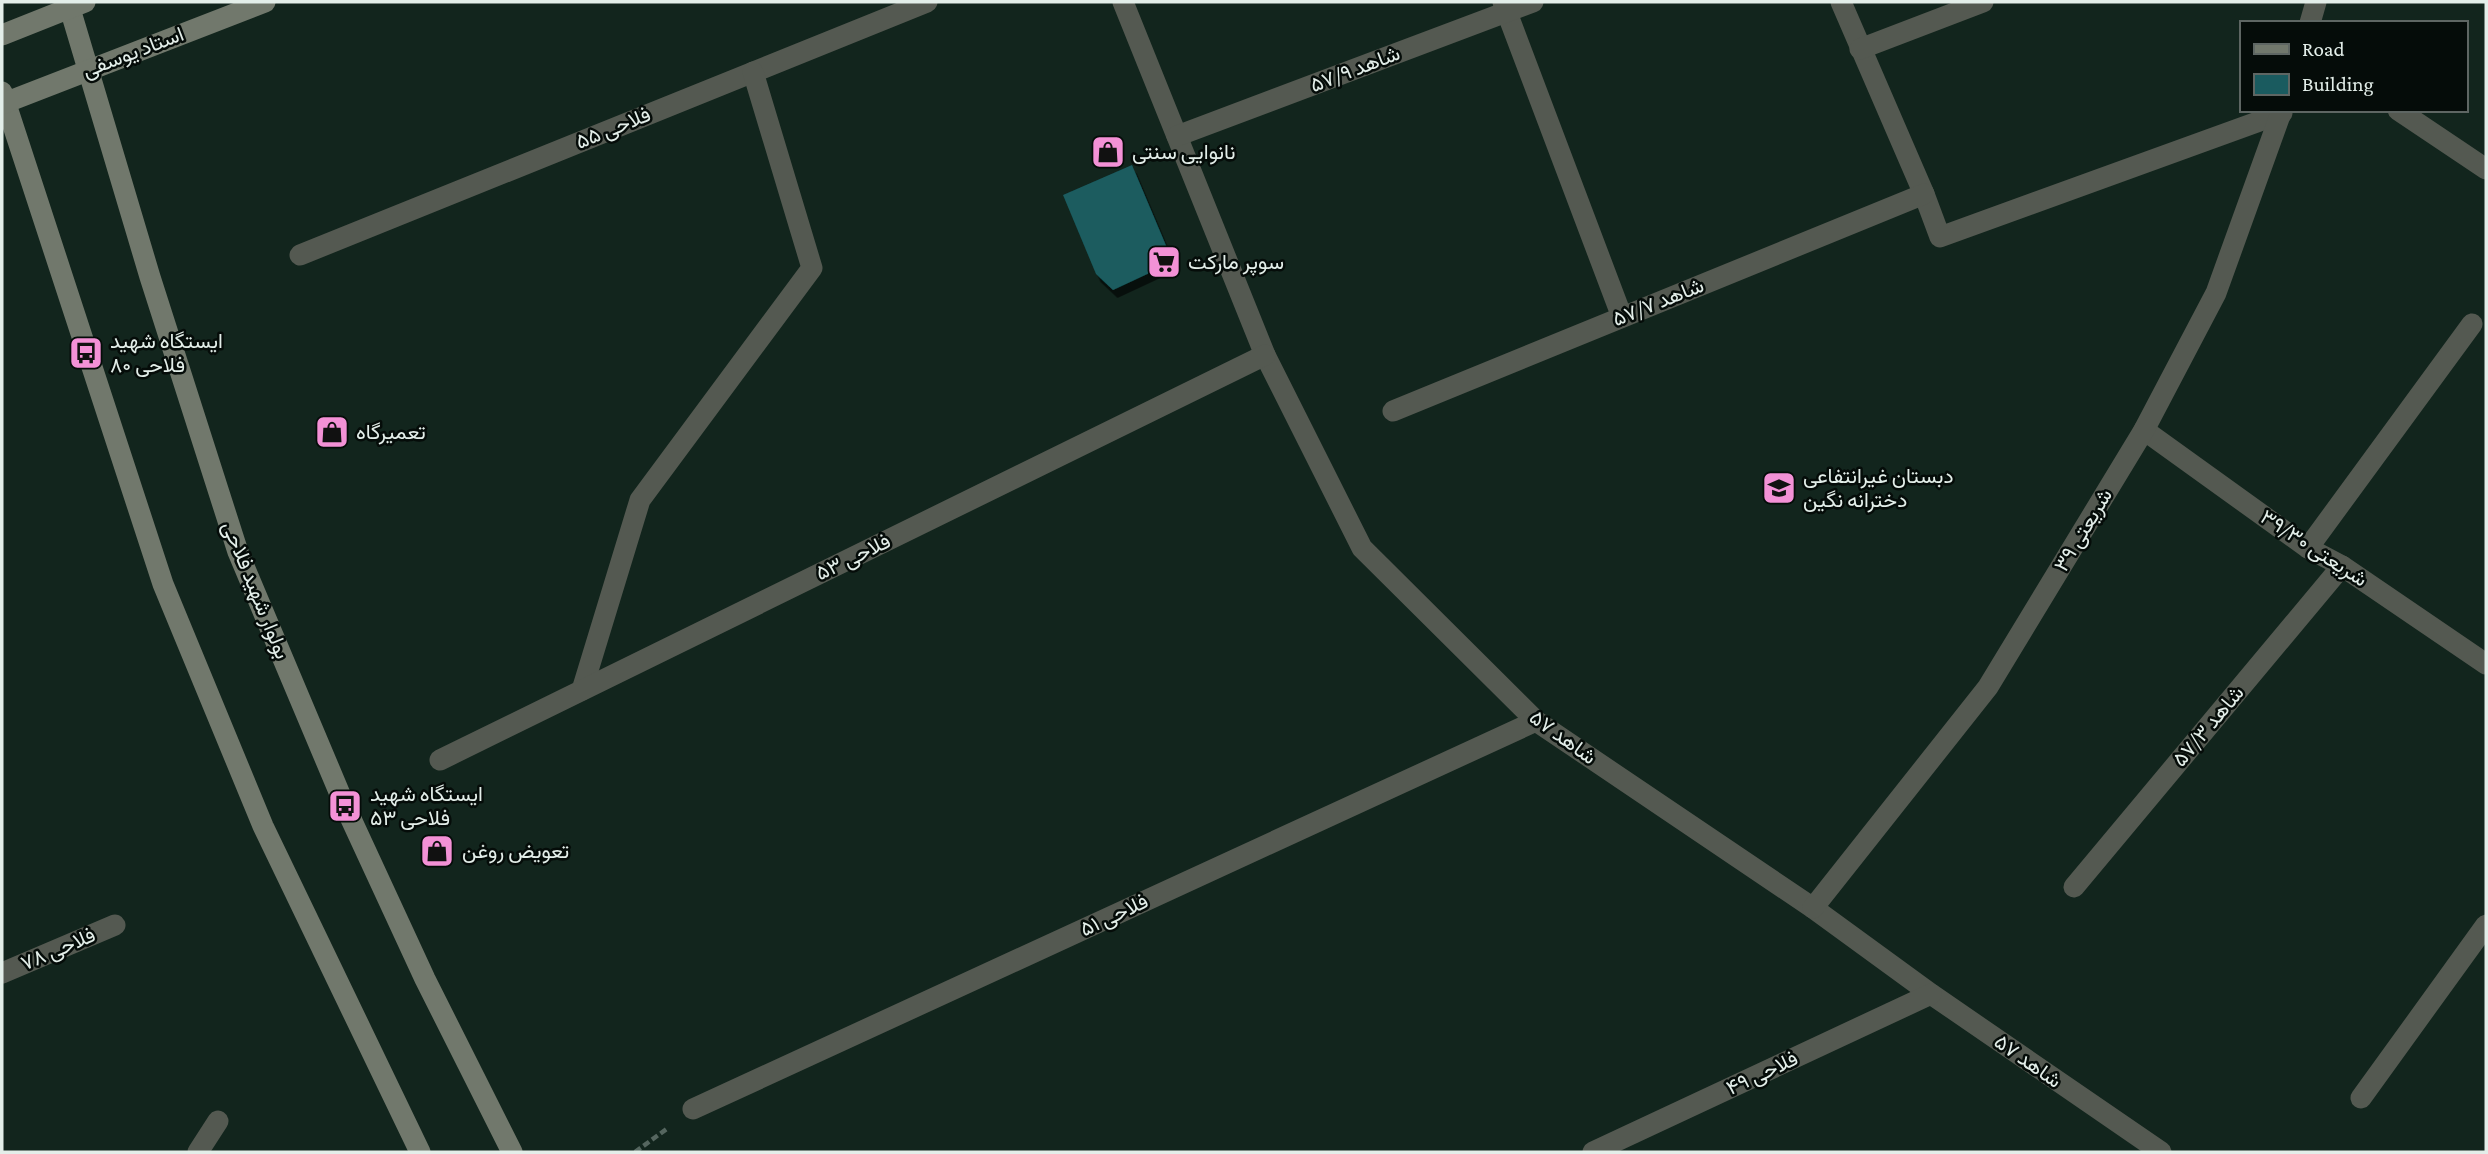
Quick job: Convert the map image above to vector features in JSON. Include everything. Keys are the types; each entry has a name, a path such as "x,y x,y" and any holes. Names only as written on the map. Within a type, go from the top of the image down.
{"main road":[{"name":"استاد یوسفی","path":"3,100 265,2"},
{"name":"بولوار شهید فلاحی","path":"75,4 87,70 237,552 351,819 425,979 512,1152"},
{"path":"2,35 75,4"},
{"path":"3,100 163,584 263,826 420,1152"}],"street":[{"name":"فلاحی ۵۵","path":"300,255 927,2"},
{"name":"شاهد ۵۷","path":"1123,2 1265,355 1362,548 1536,721 1814,908 1931,994 2161,1152"},
{"name":"شاهد ۵۷/۹","path":"1177,136 1505,7 1533,2"},
{"path":"1841,2 1940,237 2279,112"},
{"path":"1860,49 1983,2"},
{"path":"2311,21 2316,2"},
{"path":"1505,7 1622,317"},
{"path":"582,690 640,500 811,268 753,72"},
{"name":"شریعتی ۳۹","path":"1814,908 1988,687 2144,430 2216,293 2282,112"},
{"path":"2401,112 2486,169"},
{"name":"شاهد ۵۷/۷","path":"1392,411 1924,194"},
{"path":"2308,548 2473,324"},
{"name":"فلاحی ۵۳","path":"440,760 1265,355"},
{"name":"شریعتی ۳۹/۳۰","path":"2144,430 2308,548 2342,566 2486,664"},
{"name":"شاهد ۵۷/۳","path":"2074,887 2342,566"},
{"name":"فلاحی ۵۱","path":"693,1109 1536,721"},
{"name":"فلاحی ۷۸","path":"2,974 114,925"},
{"path":"2361,1098 2486,925"},
{"name":"فلاحی ۴۹","path":"1593,1152 1931,994"},
{"path":"198,1152 218,1121"}],"path":[{"path":"635,1152 693,1109"}],"building":[{"path":"1132,165 1173,262 1113,290 1096,274 1063,195"}],"place":[{"name":"نانوایی سنتی","path":"1108,152"},
{"name":"سوپر مارکت","path":"1164,262"},
{"name":"ایستگاه شهید فلاحی ۸۰","path":"86,353"},
{"name":"تعمیرگاه","path":"332,432"},
{"name":"دبستان غیرانتفاعی دخترانه نگین","path":"1779,488"},
{"name":"ایستگاه شهید فلاحی ۵۳","path":"345,806"},
{"name":"تعویض روغن","path":"437,851"}]}
